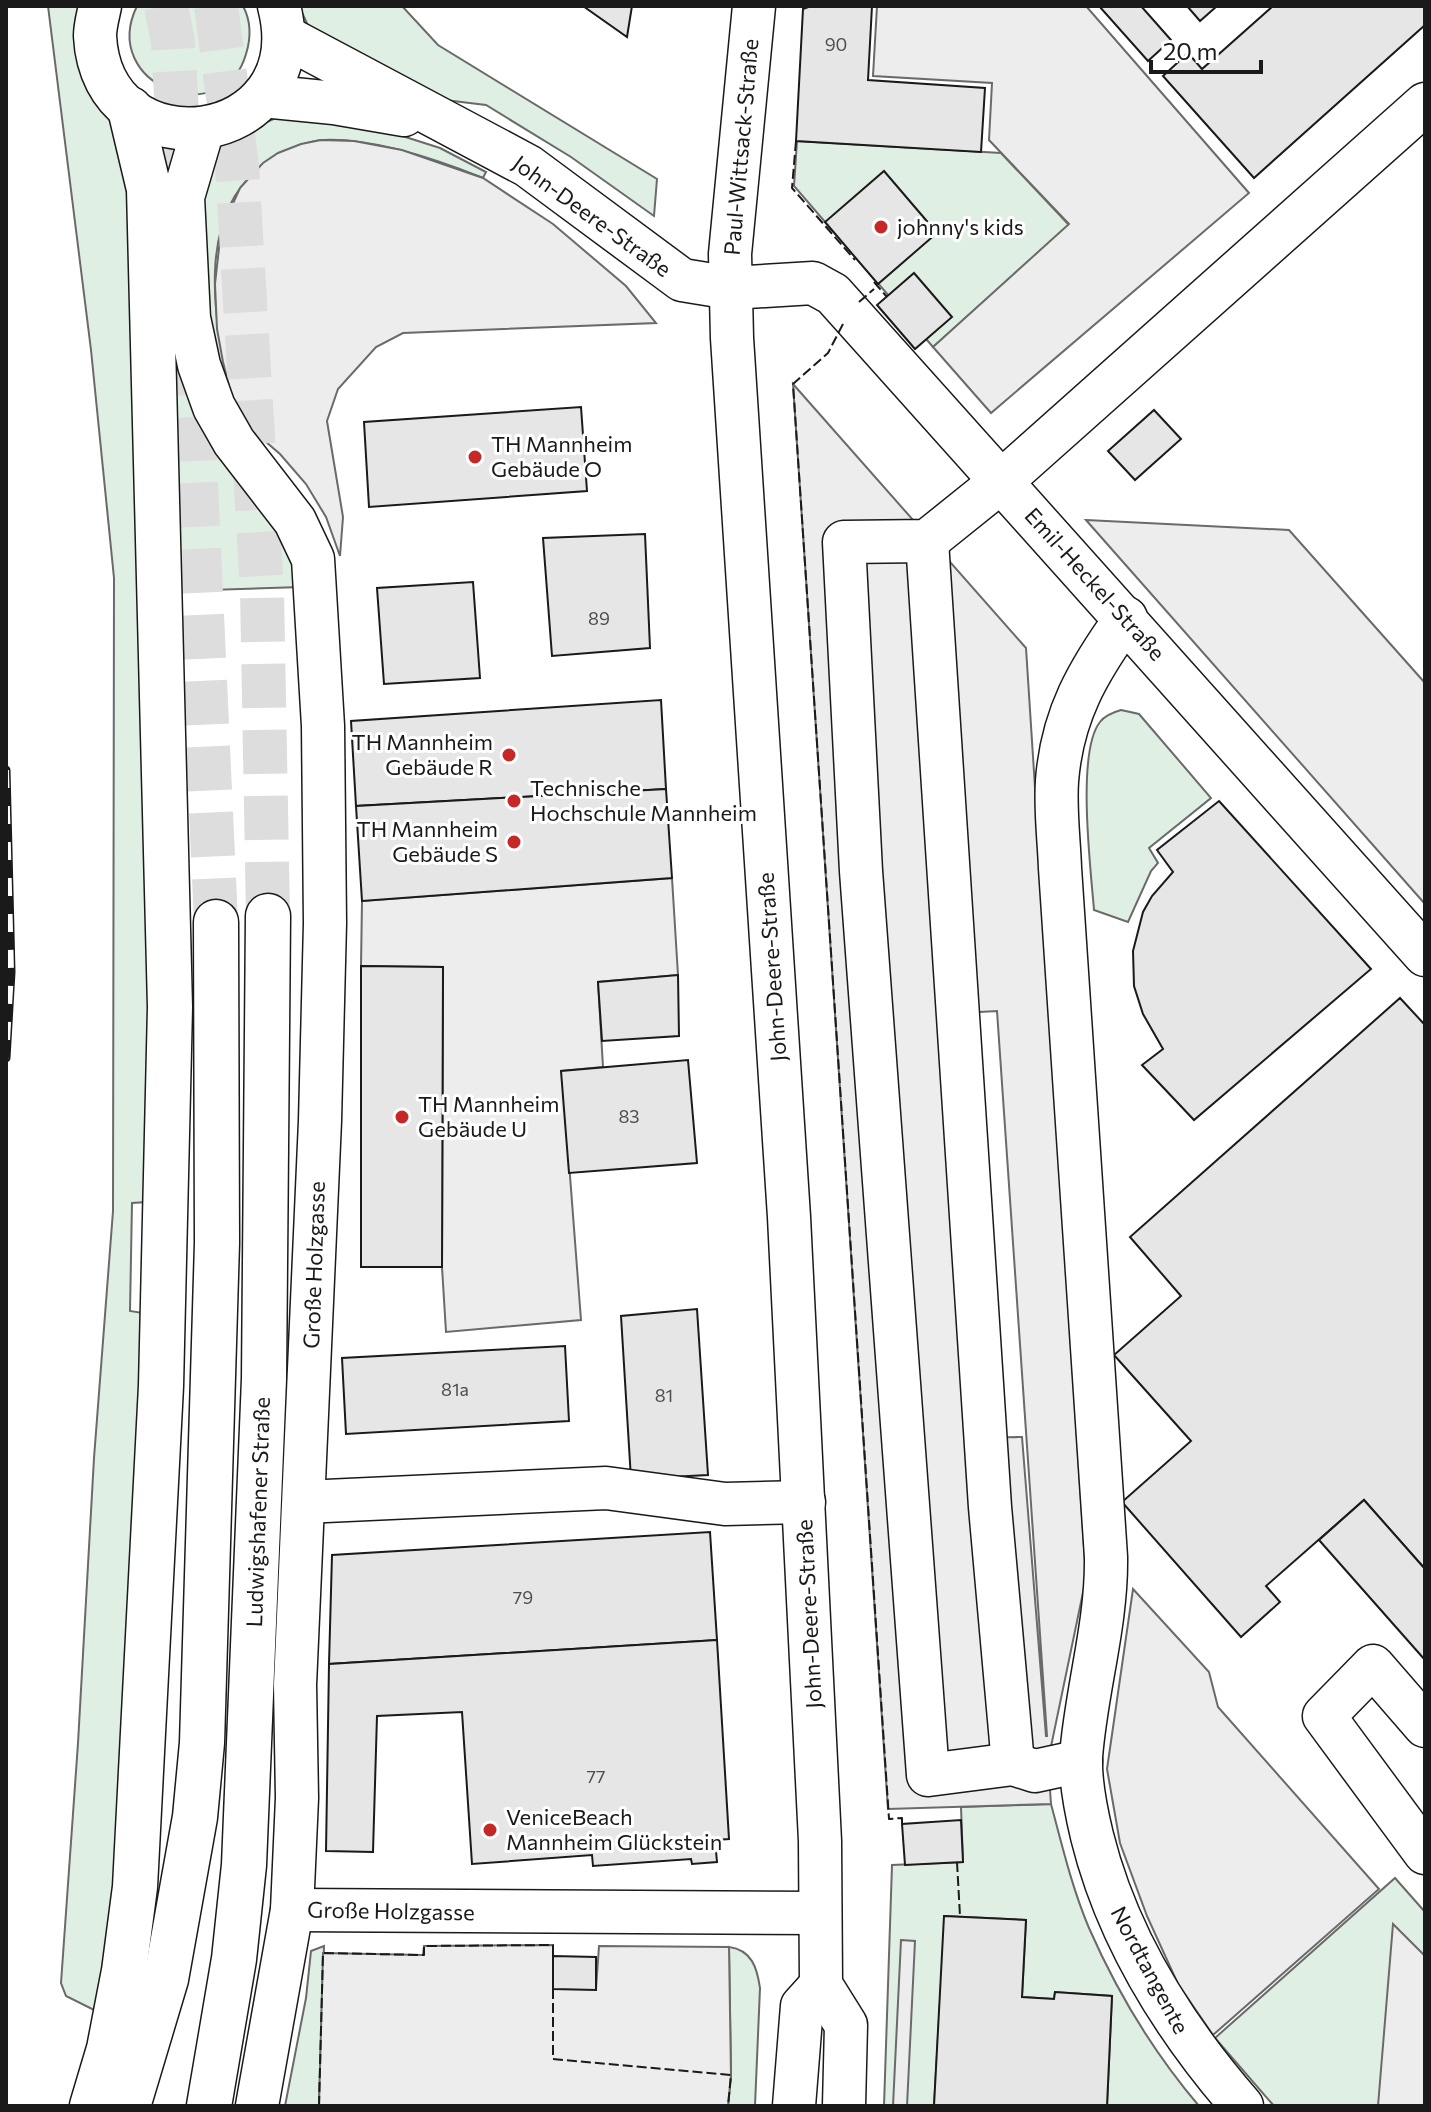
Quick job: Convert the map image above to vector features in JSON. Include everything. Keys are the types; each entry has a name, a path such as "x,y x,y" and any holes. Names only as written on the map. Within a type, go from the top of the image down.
{"main road":[{"path":"92,2106 109,2049 124,1971 135,1887 161,1386 170,1007 149,189 130,109"},
{"name":"Ludwigshafener Straße","path":"209,2106 232,1973 244,1865 264,1379 268,916"},
{"path":"128,2106 166,1979 195,1817 202,1743 217,1243 216,922"}],"street":[{"path":"100,6 95,34 99,62 111,88 130,109 152,122 177,129 203,129 235,118 263,96 281,58 281,21"},
{"name":"Paul-Wittsack-Straße","path":"731,288 730,254 754,6"},
{"name":"John-Deere-Straße","path":"281,21 441,121 528,166 682,280 731,288 738,465 789,1217 820,1841 821,1985"},
{"name":"John-Deere-Straße","path":"263,96 334,103 441,121"},
{"path":"1081,1761 1035,1771 1013,1764 928,1775 861,871 844,542 927,541 1003,480 1425,104"},
{"name":"Große Holzgasse","path":"203,129 183,197 189,318 199,365 214,407 234,442 295,521 313,559 323,726 325,923 320,1121 295,1685 297,1798 292,1910 820,1913"},
{"name":"Emil-Heckel-Straße","path":"731,288 813,283 833,294 1003,480 1425,955"},
{"path":"927,541 990,1507 1013,1764"},
{"name":"Nordtangente","path":"1126,618 1073,704 1062,741 1057,783 1106,1583 1081,1761 1087,1812 1099,1862 1133,1947 1186,2038 1242,2106"},
{"path":"304,1502 606,1488 725,1504 804,1502"},
{"path":"1425,1726 1373,1666 1324,1716 1425,1853"},
{"path":"257,2106 292,1910"},
{"path":"794,2106 802,2006 821,1985 846,2025 844,2106"}],"green space":[{"path":"48,6 82,6 107,110 136,195 149,920 147,1202 132,1203 130,1311 143,1313 128,1767 100,2013 66,1996 61,1983 113,1211 114,578 91,350"},
{"path":"137,6 243,6 249,24 249,42 233,78 214,91 192,94 169,89 149,77 134,58 130,34"},
{"path":"299,6 402,6 438,45 657,179 654,216 571,157 486,105 445,100 310,30"},
{"path":"283,115 349,119 440,148 486,172 483,178 384,146 324,140 289,150 251,176 232,201 221,230 216,263 218,331 231,394 210,355 201,183 218,151 250,129"},
{"path":"797,141 1001,153 1069,225 933,347 794,186"},
{"path":"172,351 181,351 270,506 301,587 179,591"},
{"path":"1121,710 1139,714 1211,798 1149,848 1158,863 1151,871 1128,922 1094,910 1087,813 1093,737 1102,720"},
{"path":"1051,1804 1077,1898 1100,1952 1152,2043 1199,2106 1107,2106 1112,1996 1055,1992 1054,1999 1022,1997 1026,1920 945,1916 934,2106 884,2106 892,1865 963,1862 961,1807"},
{"path":"1395,1878 1425,1912 1425,2106 1274,2106 1215,2038"},
{"path":"324,1946 319,2106 285,2106 306,1998 311,1951"},
{"path":"729,1947 743,1952 752,1961 760,1988 755,2106 728,2106 731,2075"}],"shaded area":[{"path":"877,6 1086,6 1249,193 991,413 933,347 1069,224 989,140 992,83 873,76"},
{"path":"321,140 354,141 402,150 483,178 553,224 626,286 656,323 403,333 376,347 338,389 327,421 343,517 340,556 326,517 306,484 280,454 244,423 231,394 217,329 215,284 221,230 240,188 263,163 278,153"},
{"path":"793,384 1026,648 1086,1578 1048,1761 1051,1804 888,1809","holes":["997,1011 1047,1736 1022,1437 970,1438 943,1014"]},
{"path":"1086,520 1289,530 1425,683 1425,904"},
{"path":"672,878 678,975 598,982 603,1067 562,1071 581,1320 446,1332 442,1267 443,967 361,966 362,901"},
{"path":"1133,1589 1209,1672 1218,1707 1379,1889 1213,2035 1178,1984 1147,1916 1120,1843 1107,1769"},
{"path":"1393,1924 1425,1956 1425,2106 1378,2106"},
{"path":"901,1940 915,1941 907,2106 893,2106"},
{"path":"553,1945 553,1989 596,1989 599,1946 729,1947 731,2075 728,2106 319,2106 323,1953 423,1955 424,1946"}],"building":[{"path":"583,6 632,6 627,37"},
{"path":"811,6 872,6 868,80 985,88 981,152 796,141 803,9"},
{"path":"1099,6 1141,6 1171,40 1148,61"},
{"path":"1187,6 1217,6 1200,21"},
{"path":"1273,6 1425,6 1425,25 1254,178 1163,76 1188,53 1202,69"},
{"name":"johnny's kids","path":"884,171 937,233 878,284 825,222"},
{"path":"914,273 952,317 915,349 877,305"},
{"name":"TH Mannheim Gebäude O","path":"581,407 587,491 369,507 364,422"},
{"path":"1154,410 1181,439 1135,480 1108,451"},
{"path":"645,534 650,648 552,656 543,538"},
{"path":"473,582 480,678 384,684 377,588"},
{"name":"TH Mannheim Gebäude R","path":"661,700 666,789 356,806 351,721"},
{"name":"TH Mannheim Gebäude S","path":"666,789 672,878 362,901 356,806"},
{"path":"1219,801 1371,969 1194,1120 1142,1065 1163,1049 1143,1014 1134,986 1133,951 1143,912 1173,872 1157,850"},
{"name":"TH Mannheim Gebäude U","path":"361,966 443,967 442,1267 361,1267"},
{"path":"678,975 679,1036 602,1041 598,982"},
{"path":"1400,998 1425,1025 1425,1569 1364,1500 1266,1586 1280,1602 1241,1637 1122,1502 1191,1441 1114,1355 1181,1296 1130,1237"},
{"path":"688,1060 697,1163 569,1173 561,1071"},
{"path":"697,1309 708,1475 631,1479 621,1316"},
{"path":"565,1346 569,1421 346,1434 342,1358"},
{"path":"1364,1500 1425,1569 1425,1660 1319,1540"},
{"path":"710,1532 717,1640 329,1664 332,1555"},
{"path":"717,1640 729,1839 715,1840 717,1862 692,1864 691,1859 593,1866 592,1855 472,1864 462,1712 377,1716 373,1852 326,1851 329,1664"},
{"path":"961,1820 963,1862 905,1865 902,1824"},
{"path":"944,1916 1026,1920 1022,1997 1054,1999 1055,1992 1112,1996 1107,2106 934,2106"},
{"path":"553,1956 596,1957 596,1990 553,1989"}],"tunnel":[{"path":"166,6 173,42 180,167"},
{"path":"216,6 237,166 262,591 268,916"},
{"path":"190,351 216,922"}],"railway":[{"path":"6,770 11,972 6,1058"}],"fence":[{"path":"796,141 792,188 855,260"},
{"path":"874,282 887,297"},
{"path":"859,302 874,289"},
{"path":"843,324 828,353 793,384 889,1819 902,1818 902,1824"},
{"path":"957,1862 960,1916"},
{"path":"319,2106 323,1953 424,1955 424,1946 553,1945 553,1956"},
{"path":"553,1989 553,2059 731,2075 728,2106"}],"place":[{"name":"johnny's kids","path":"881,227"},
{"name":"TH Mannheim Gebäude O","path":"475,457"},
{"name":"TH Mannheim Gebäude R","path":"509,755"},
{"name":"Technische Hochschule Mannheim","path":"514,801"},
{"name":"TH Mannheim Gebäude S","path":"514,842"},
{"name":"TH Mannheim Gebäude U","path":"402,1117"},
{"name":"VeniceBeach Mannheim Glückstein","path":"490,1830"}]}
